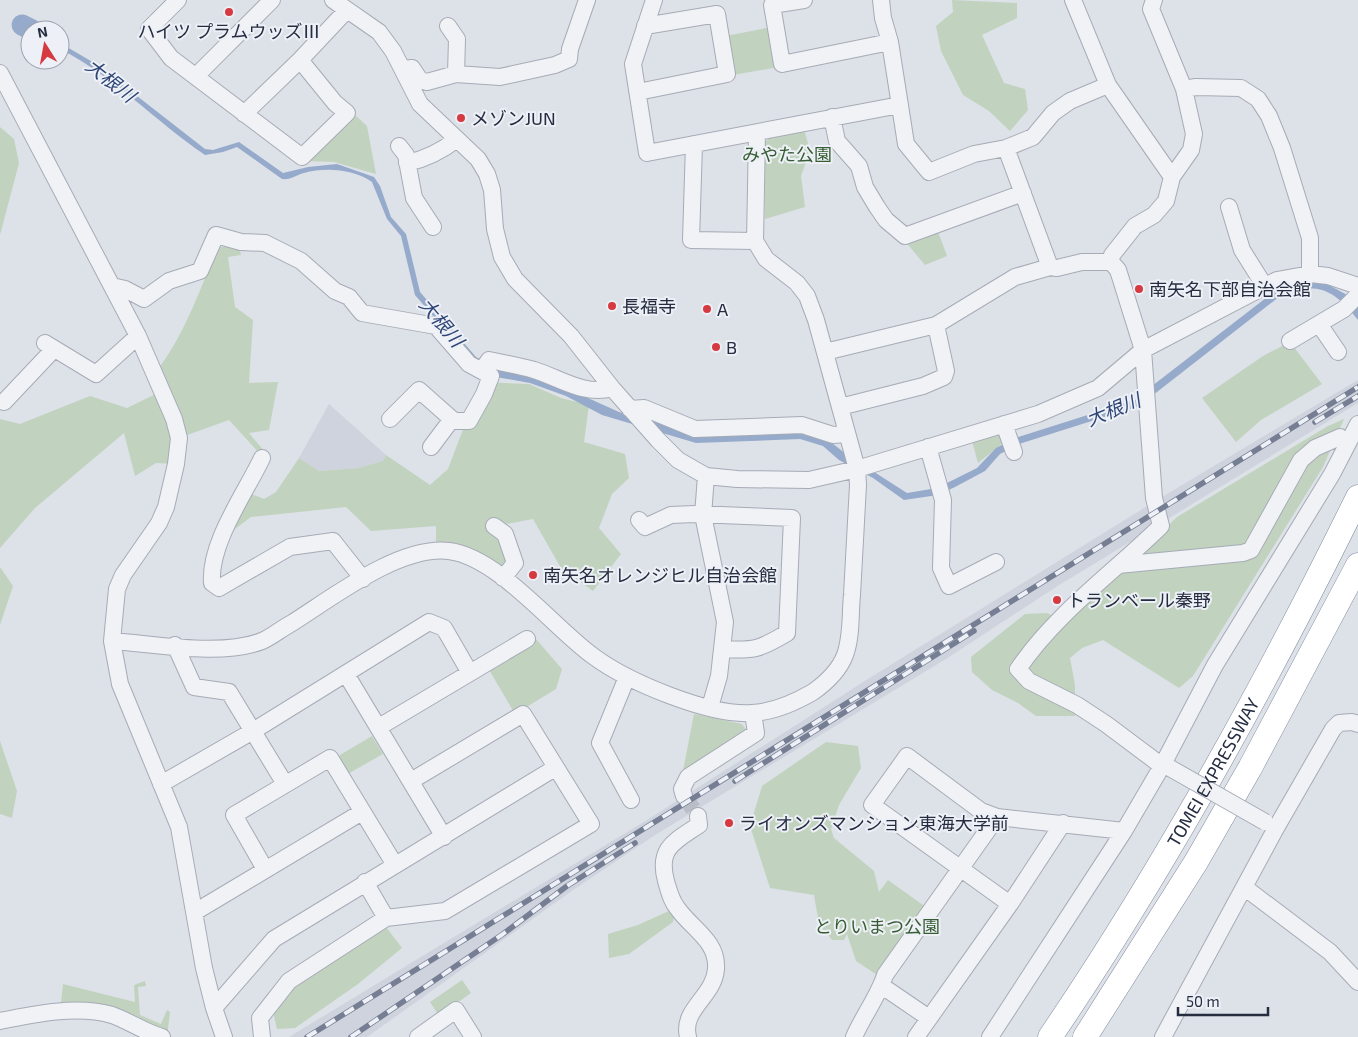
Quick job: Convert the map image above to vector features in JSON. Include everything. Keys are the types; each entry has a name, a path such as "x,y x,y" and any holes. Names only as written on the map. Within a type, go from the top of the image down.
{"highway":[{"name":"TOMEI EXPRESSWAY","path":"1050,1037 1137,901 1196,801 1358,497"},
{"name":"TOMEI EXPRESSWAY","path":"1085,1037 1196,862 1245,776 1358,565"}],"street":[{"path":"178,0 149,29 172,58 302,158 347,114 335,103 300,60"},
{"path":"196,76 272,0"},
{"path":"333,0 379,32 393,50 420,104 478,159 487,174 495,205 498,243 508,269 572,336 631,411 678,460 706,476 737,479 809,480 857,469 928,447 1009,438 1038,414 1098,388 1143,350 1264,286 1291,276 1310,274 1328,276 1358,293 1344,308 1290,341"},
{"path":"402,69 412,68 423,82 456,74 500,77 555,65 569,59 570,49 587,0"},
{"path":"654,0 633,64 647,152 900,106"},
{"path":"804,0 772,5 782,64 890,42"},
{"path":"881,0 883,18 890,42 906,144 929,172 974,154 1006,148 1034,137 1053,112 1070,101 1108,85"},
{"path":"1073,0 1108,85 1172,177"},
{"path":"1154,0 1151,9 1184,90 1194,134 1191,150 1172,177 1166,201 1154,215 1135,226 1112,255 1111,262 1118,270 1143,350 1154,498 1161,526 1077,602 1028,655 1018,669 1029,681 1064,697 1106,724 1166,767 1270,825"},
{"path":"244,114 300,60 347,10"},
{"path":"638,92 727,74 717,14 644,26"},
{"path":"448,26 456,39 456,74"},
{"path":"0,73 138,336 168,405 179,438 176,464 166,507 159,523 123,575 117,589 112,641 120,684 179,827 214,1008 224,1037"},
{"path":"1184,90 1196,86 1241,88 1258,100 1269,116 1282,148 1310,238 1310,274"},
{"path":"832,117 837,141 859,166 865,188 876,207 886,220 905,236 1023,193"},
{"path":"112,641 224,650 262,641 396,560 422,551 448,551 466,555 481,562 503,578 594,656 627,677 641,684 710,707 741,714 776,709 799,700 831,678 843,659 849,637 858,485 857,469 825,352 807,296 796,283 766,259 755,241 757,133"},
{"path":"407,163 422,159 445,148 457,139"},
{"path":"694,144 691,240 755,241"},
{"path":"399,146 406,155 414,198 433,228"},
{"path":"1006,148 1050,267"},
{"path":"1229,207 1242,250 1264,286"},
{"path":"112,286 125,289 144,299 169,282 200,271 216,235 241,242 265,243 301,262 335,291 348,297 362,313 436,326 469,364 485,366"},
{"path":"825,352 936,325 1015,277 1050,267 1057,268 1082,262 1102,264 1111,262"},
{"path":"1319,324 1338,352"},
{"path":"840,407 923,386 944,376 946,371 936,325"},
{"path":"4,402 49,346 96,374 138,336"},
{"path":"485,366 489,360 535,370 589,391 600,392 612,388"},
{"path":"390,419 404,397 419,390 452,419 469,421 484,394 491,376 485,366"},
{"path":"631,411 644,408 695,429 802,425 833,435 846,434"},
{"path":"431,447 452,419"},
{"path":"990,1037 1166,767 1215,664 1332,474 1358,424"},
{"path":"1116,565 1243,553 1251,550 1301,460 1315,448 1340,437"},
{"path":"928,447 941,491 941,568 949,586 996,562"},
{"path":"262,458 220,541 211,572 212,584 218,588 231,582 290,547 333,542 363,579"},
{"path":"706,476 703,515 725,622 719,676 710,707"},
{"path":"644,528 671,515 792,518 787,632 761,648 750,650 723,649"},
{"path":"494,526 505,534 515,563 503,578"},
{"path":"161,784 253,731 429,622 444,628 470,673"},
{"path":"379,727 527,639"},
{"path":"175,645 194,688 229,692 285,784"},
{"path":"346,674 444,837"},
{"path":"627,677 600,743 630,800"},
{"path":"684,796 682,789 688,777 756,733 753,713"},
{"path":"262,1037 260,1018 289,981 386,918 445,911 591,824 554,768 523,714 411,781"},
{"path":"1163,1037 1244,887 1270,825 1339,723 1352,722 1358,724"},
{"path":"1010,904 872,805 907,756 981,811 997,817 1064,822 1124,831"},
{"path":"265,869 234,815 330,758 395,865"},
{"path":"214,1008 274,939 365,882 444,837 554,768"},
{"path":"195,912 362,812"},
{"path":"688,1037 687,1022 694,1010 709,993 716,969 712,945 673,902 663,860 673,842 699,825 698,816"},
{"path":"854,1037 866,1012 882,986 885,975 997,817"},
{"path":"916,1037 1010,904 1064,822"},
{"path":"365,882 386,918"},
{"path":"1244,887 1330,952 1358,982"},
{"path":"882,986 929,1018"},
{"path":"418,1037 456,1010 473,1037"},
{"path":"0,1021 22,1016 75,1011 111,1015 162,1037"}],"shaded area":[{"path":"1358,380 1358,403 1056,587 946,659 655,835 573,890 367,1037 289,1037 647,820 868,679 1157,500"},
{"path":"329,404 386,455 384,461 358,468 319,471 299,458"}],"green space":[{"path":"952,0 1017,3 1017,18 982,35 1004,83 1025,89 1028,110 1010,131 989,111 963,95 941,51 936,26 953,12"},
{"path":"771,27 779,67 733,75 726,36"},
{"path":"354,114 367,126 376,174 334,162 304,161"},
{"path":"0,127 14,139 19,163 0,235"},
{"name":"みやた公園","path":"804,129 810,151 801,176 805,207 765,219 765,142 773,135"},
{"path":"937,229 947,256 925,265 904,240"},
{"path":"218,247 239,247 241,255 228,257 235,307 253,320 249,383 278,382 269,430 249,433 269,457 246,492 264,499 276,492 299,458 319,471 358,468 383,461 386,455 430,485 448,469 481,382 529,384 561,398 589,405 584,442 625,454 629,478 612,494 599,528 621,554 593,591 561,568 533,519 506,524 511,562 504,568 436,544 436,526 371,531 346,507 251,517 219,541 261,455 229,420 179,438 176,464 156,463 135,476 124,433 35,508 0,548 0,419 20,424 90,396 127,408 162,391 155,373 175,344 183,328"},
{"path":"1290,342 1322,384 1261,420 1236,442 1202,398 1263,356"},
{"path":"1344,419 1323,467 1193,676 1179,688 1103,640 1082,648 1070,658 1075,685 1075,716 1036,716 1018,703 992,690 972,672 971,657 1025,614 1047,613 1067,623 1177,517 1328,426"},
{"path":"1000,433 1003,443 978,463 972,441"},
{"path":"0,567 13,586 0,625"},
{"path":"536,639 562,669 556,689 515,714 488,668"},
{"path":"694,714 742,724 748,733 682,776"},
{"path":"372,736 383,754 346,775 337,761 340,755"},
{"path":"0,741 17,791 12,818 0,814"},
{"name":"とりいまつ公園","path":"826,742 858,746 861,768 839,805 831,829 834,838 874,871 879,892 888,880 927,908 877,975 856,961 847,934 844,940 832,940 819,924 814,895 770,888 750,826 762,786"},
{"path":"671,910 675,914 673,922 629,954 609,958 608,934 638,925"},
{"path":"386,927 402,948 358,984 295,1028 277,1029 271,1003 289,981"},
{"path":"462,980 471,993 439,1016 430,1002"},
{"path":"145,981 146,986 138,987 140,1015 161,1024 167,1010 170,1012 167,1037 112,1011 61,1003 63,984 135,1002 134,985"}],"water":[{"name":"大根川","path":"70,49 96,64 205,149 213,150 239,142 283,173 308,167 337,164 374,177 380,186 391,217 406,234 420,292 476,357 499,370 533,377 568,389 619,412 696,432 795,429 832,443 907,493 937,488 977,468 996,448 1015,438 1138,399 1152,386 1280,287 1308,281 1327,284 1349,296 1358,308 1358,320 1342,302 1326,292 1308,288 1284,293 1139,406 1019,444 1000,454 985,471 955,487 938,495 904,500 873,478 839,460 823,446 800,439 696,443 602,415 566,396 530,383 496,377 473,362 415,295 401,236 387,219 372,182 357,174 339,170 312,171 282,179 237,147 205,155 116,85 70,54"}],"tunnel":[{"path":"684,796 698,816"}],"railway":[{"path":"307,1037 1358,387"},
{"path":"1315,422 1358,396"},
{"path":"735,781 974,631"},
{"path":"351,1037 503,934 567,886 635,843"}],"place":[{"name":"ハイツ プラムウッズⅢ","path":"229,12"},
{"name":"メゾンJUN","path":"461,118"},
{"name":"南矢名下部自治会館","path":"1139,289"},
{"name":"長福寺","path":"612,306"},
{"name":"A","path":"707,309"},
{"name":"B","path":"716,347"},
{"name":"南矢名オレンジヒル自治会館","path":"533,575"},
{"name":"トランベール秦野","path":"1057,600"},
{"name":"ライオンズマンション東海大学前","path":"729,823"}]}
